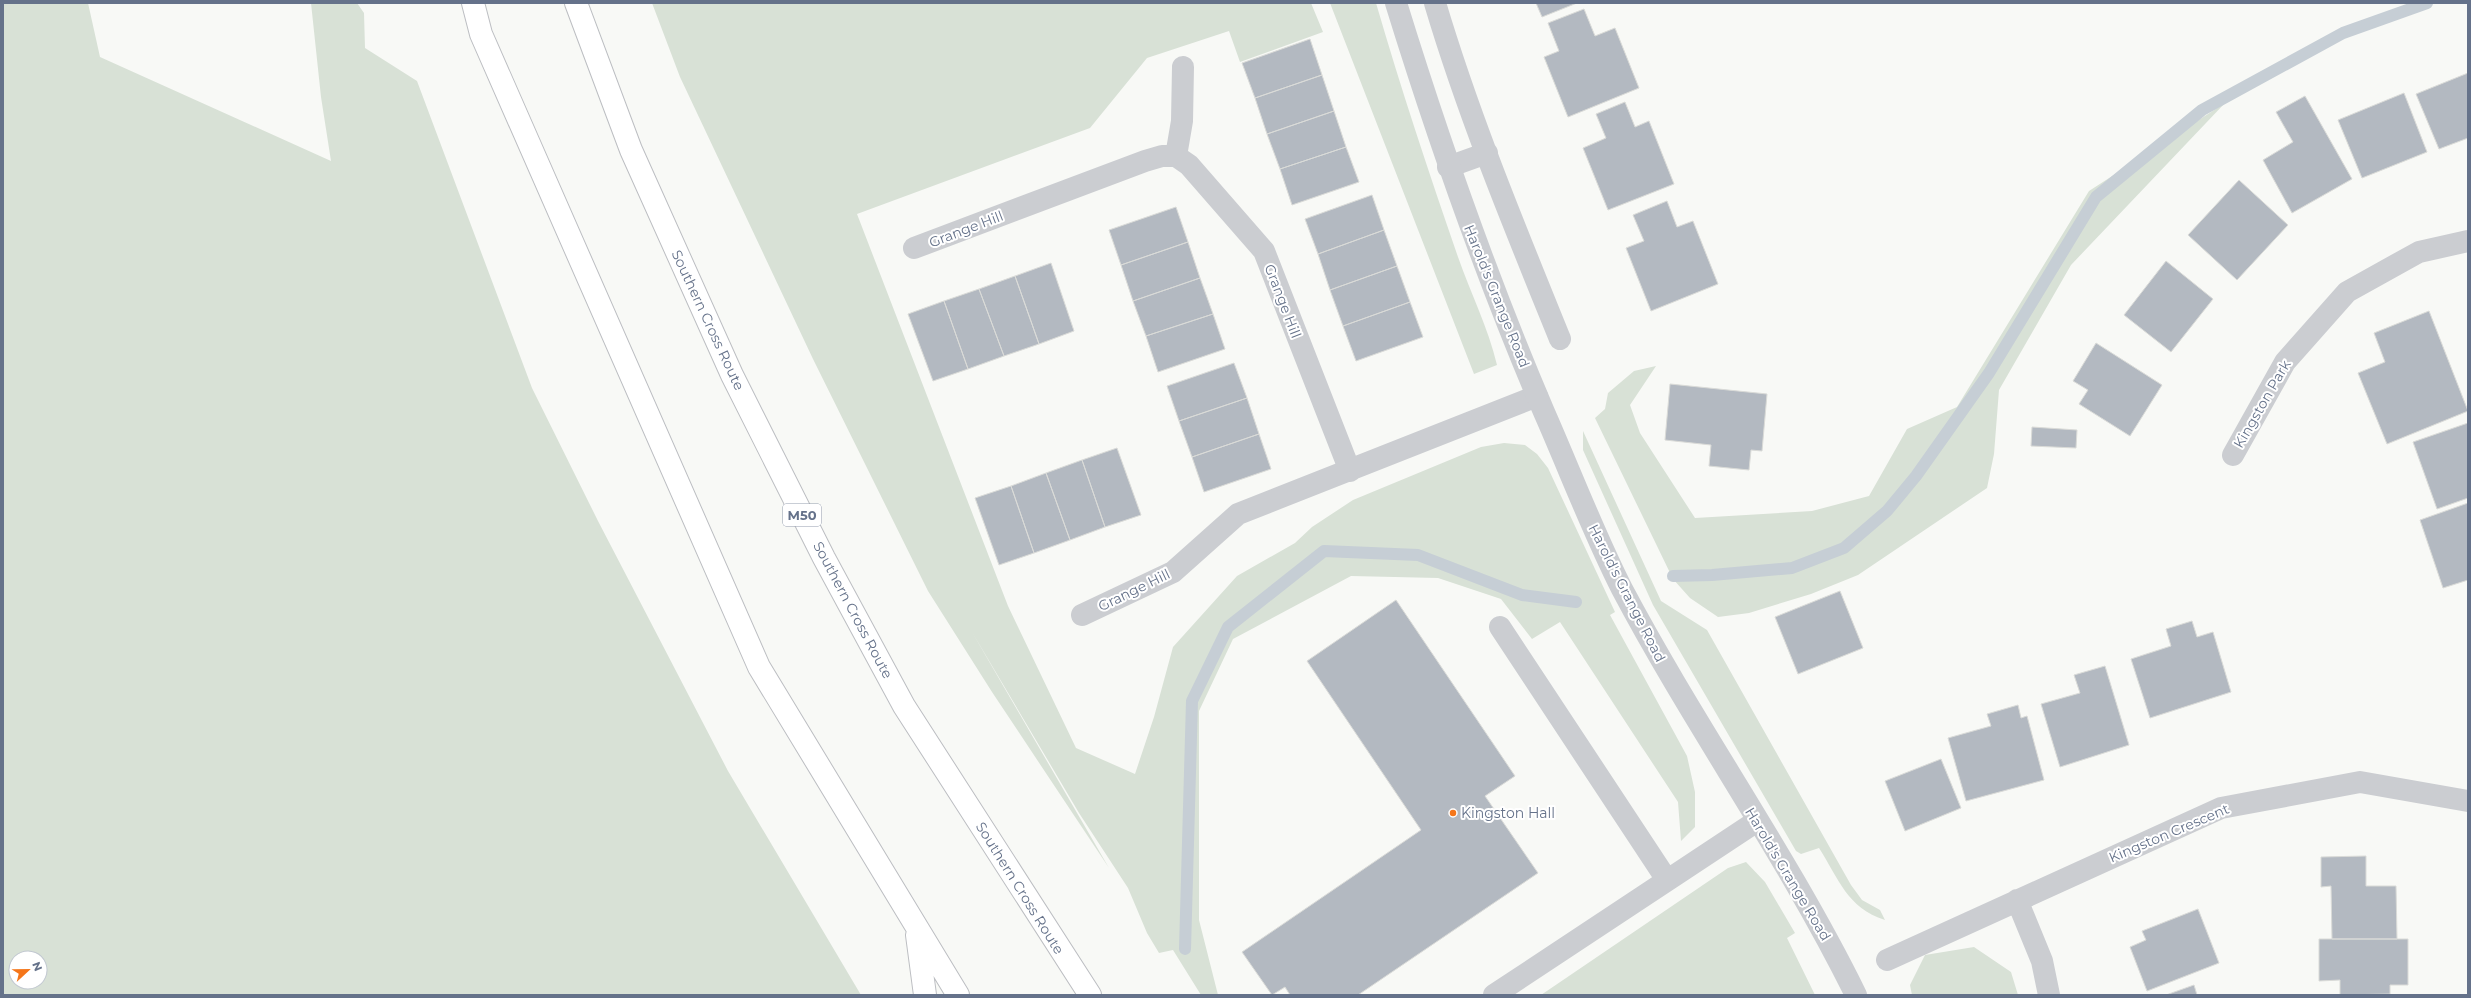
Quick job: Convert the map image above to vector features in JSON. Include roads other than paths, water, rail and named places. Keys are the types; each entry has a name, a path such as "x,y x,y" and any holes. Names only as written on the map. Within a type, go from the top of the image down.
{"highway":[{"path":"473,3 481,34 759,667 958,995"},
{"name":"Southern Cross Route","path":"576,3 631,150 732,375 824,558 904,706 1090,995"},
{"path":"915,925 925,995"}],"street":[{"name":"Harold's Grange Road","path":"1396,3 1448,167 1478,250 1581,502 1620,585 1697,723 1799,889 1856,995"},
{"path":"1435,3 1452,60 1560,339"},
{"path":"1176,156 1182,121 1182,67"},
{"path":"1448,167 1487,153"},
{"name":"Grange Hill","path":"914,248 1144,162 1162,156 1176,156 1194,171 1264,251 1350,471"},
{"name":"Kingston Park","path":"2233,455 2285,362 2347,292 2419,252 2468,241"},
{"name":"Grange Hill","path":"1082,615 1173,572 1238,514 1537,396"},
{"path":"1500,627 1667,880"},
{"name":"Kingston Crescent","path":"1887,960 2221,808 2360,782 2468,801"},
{"path":"1494,995 1756,821"},
{"path":"2017,900 2042,961 2049,995"}],"waterway":[{"path":"1673,576 1712,575 1792,568 1844,548 1887,511 1916,476 1989,373 2096,197 2202,110 2343,33 2427,3"},
{"path":"1185,949 1192,701 1228,627 1324,551 1418,555 1522,595 1576,602"}],"place":[{"name":"Kingston Hall","path":"1453,813"}]}
